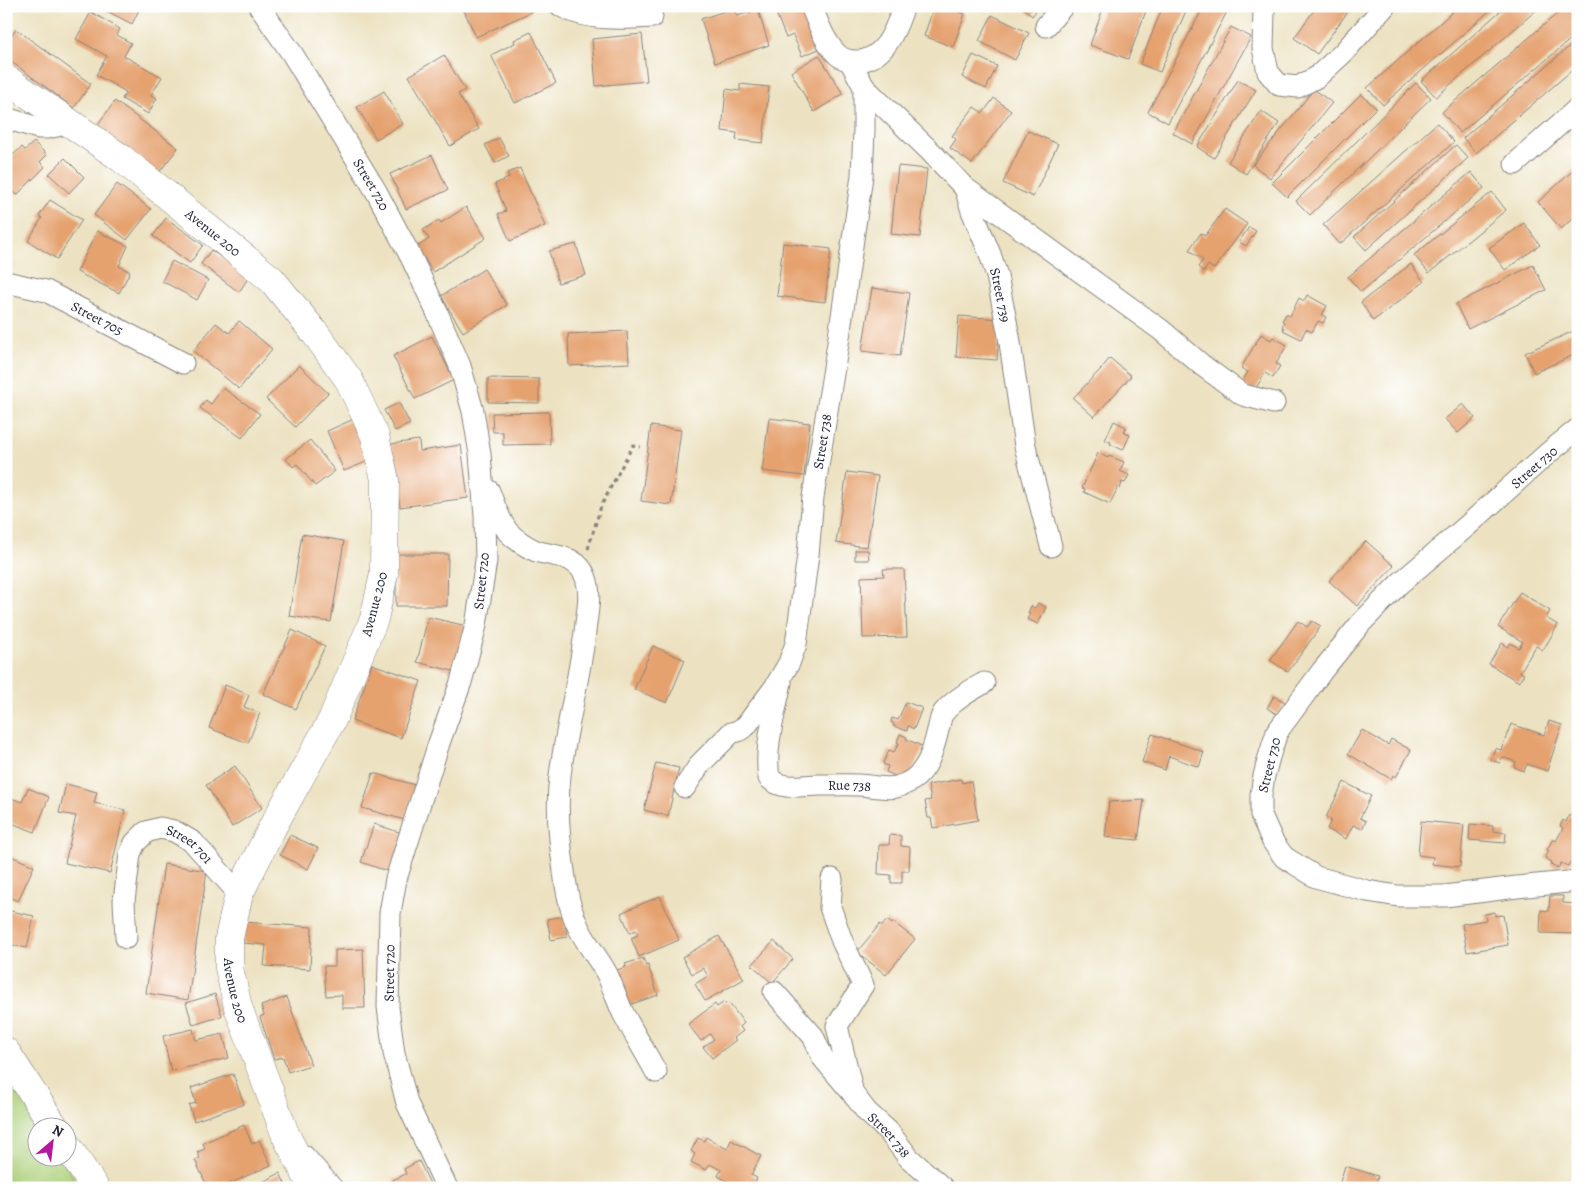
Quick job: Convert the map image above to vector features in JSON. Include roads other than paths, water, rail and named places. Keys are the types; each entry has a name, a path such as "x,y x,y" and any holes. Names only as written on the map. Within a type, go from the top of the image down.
{"main road":[{"name":"Avenue 200","path":"6,79 121,158 272,280 315,333 349,380 375,436 385,480 384,574 374,619 332,720 273,826 239,894 229,938 229,968 238,1006 286,1136 313,1188"},
{"path":"6,1052 48,1116"},
{"path":"78,1162 95,1188"}],"street":[{"name":"Street 720","path":"259,6 293,55 376,191 412,259 460,366 473,411 480,454 485,516 486,561 476,625 461,682 439,743 396,879 390,913 388,1007 394,1054 407,1103 447,1188"},
{"path":"561,6 583,14 623,19 652,17"},
{"path":"811,6 828,43 838,55 850,61 863,60 886,46 895,31 904,6"},
{"path":"1046,26 1063,6"},
{"path":"1265,6 1262,48 1268,72 1279,85 1298,87 1317,77 1343,53 1385,6"},
{"name":"Street 738","path":"685,786 700,764 731,733 746,726 775,687 784,672 796,644 813,497 860,186 864,131 864,87 850,61"},
{"name":"Street 739","path":"864,87 965,188 997,276 1009,336 1025,446 1051,546"},
{"path":"1515,164 1578,108"},
{"path":"6,118 38,128 71,123"},
{"path":"965,188 1161,330 1202,366 1243,395 1274,402"},
{"name":"Street 705","path":"6,282 46,292 183,363"},
{"name":"Street 730","path":"1578,430 1547,454 1399,584 1361,623 1322,671 1277,732 1268,757 1261,795 1261,815 1273,842 1284,857 1316,877 1367,891 1398,896 1445,896 1517,886 1578,881"},
{"path":"480,454 485,479 497,512 509,532 523,544 535,550 565,557 576,563 582,569 586,579 589,595 584,645 560,777 558,832 567,894 573,914 580,930 608,976 624,1013 656,1072"},
{"name":"Rue 738","path":"784,672 772,724 768,769 769,778 775,784 785,787 816,784 868,785 894,788 905,783 922,772 934,750 942,713 962,695 984,683"},
{"name":"Street 701","path":"126,938 124,901 130,854 135,843 146,832 160,828 174,831 194,842 239,894"},
{"path":"832,878 830,907 842,941 863,985 837,1026 851,1084"},
{"name":"Street 738","path":"774,992 813,1036 823,1058 851,1084 867,1112 888,1131 909,1158 943,1188"},
{"path":"286,1136 332,1188"}]}
